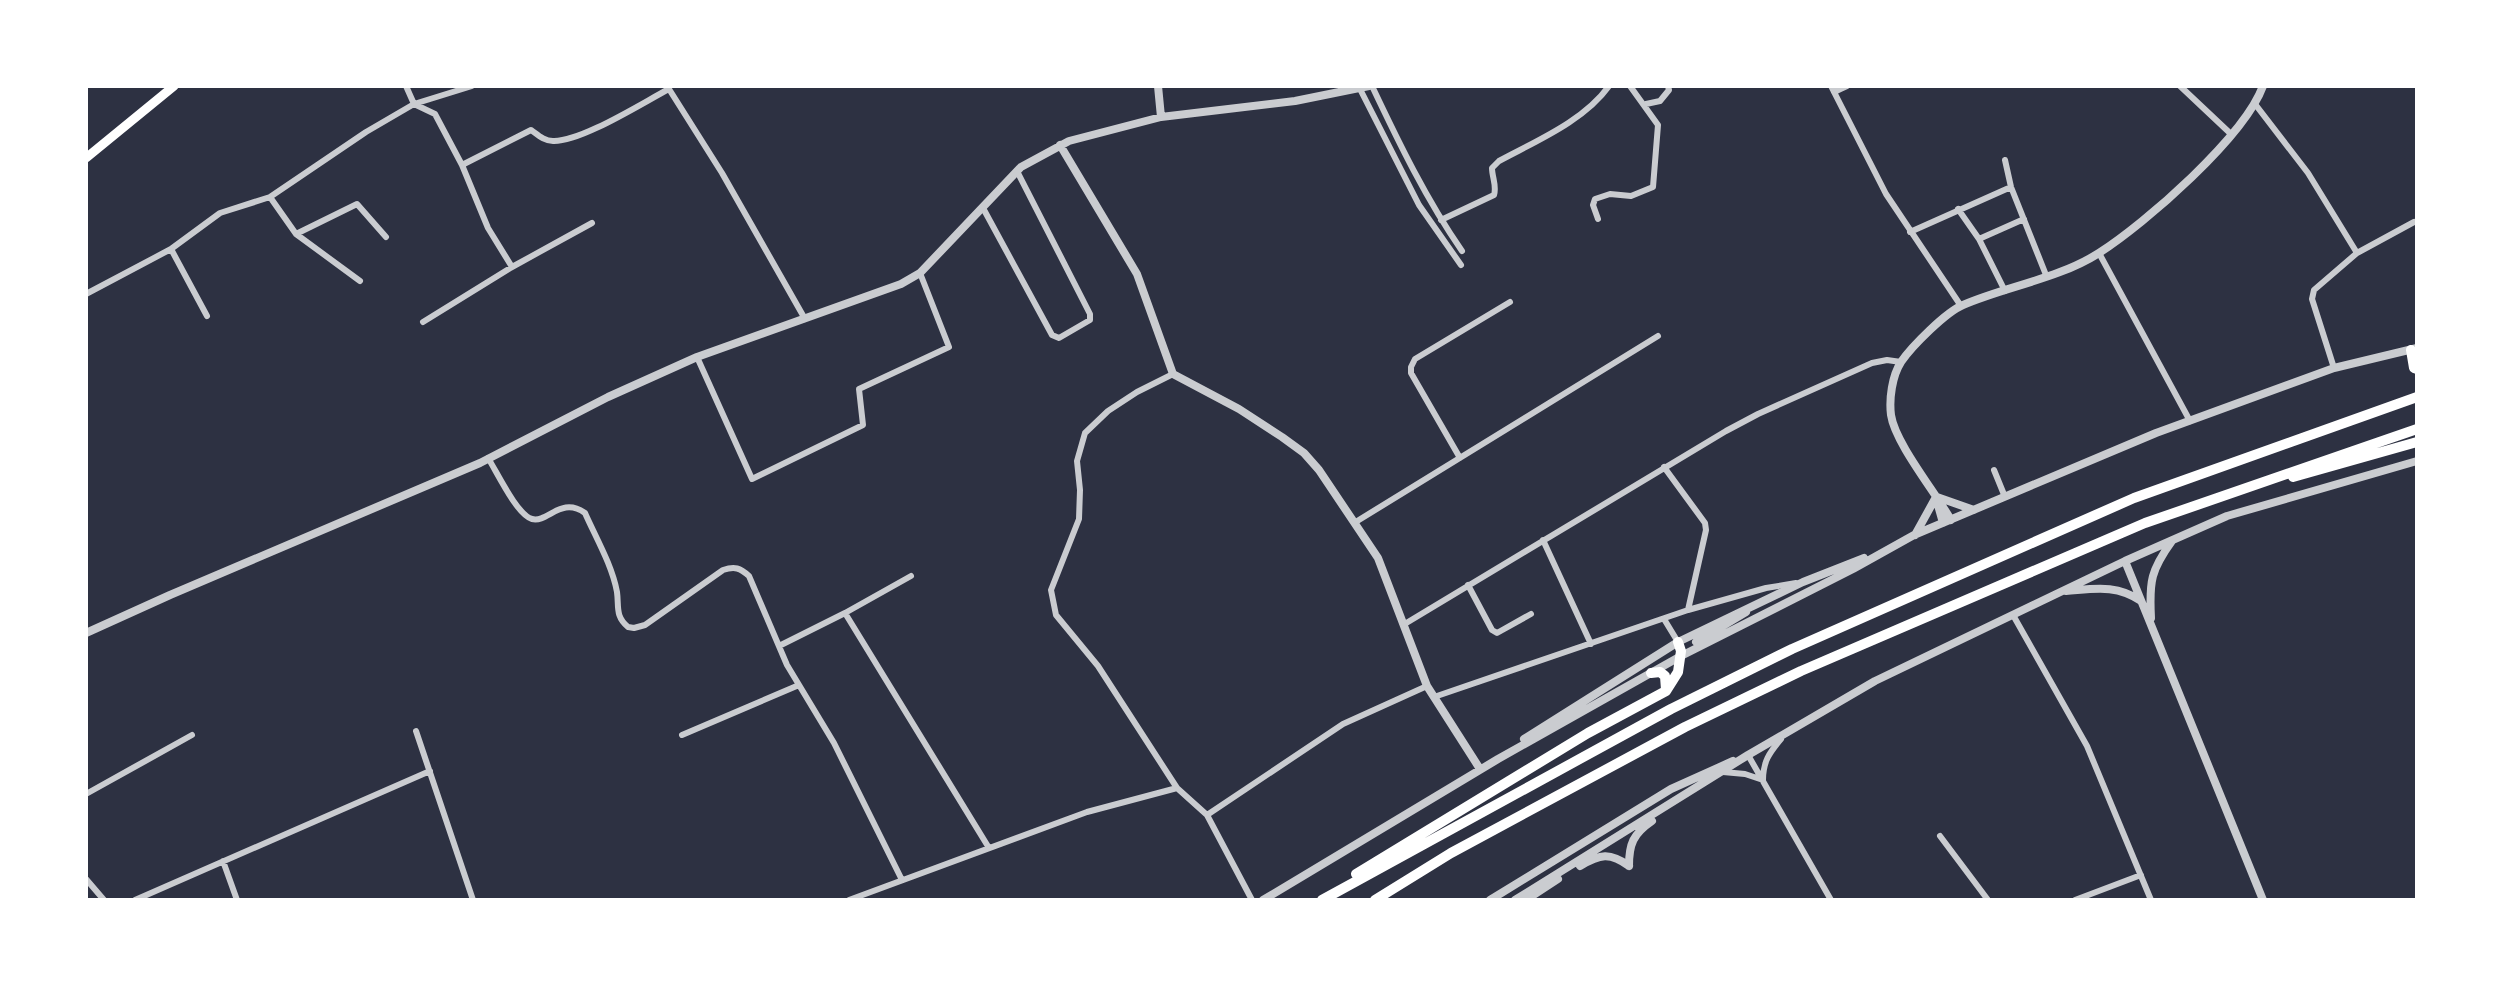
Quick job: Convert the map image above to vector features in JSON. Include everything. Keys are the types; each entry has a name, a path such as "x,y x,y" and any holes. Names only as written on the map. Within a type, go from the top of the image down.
{"highway":[{"path":"2414,349 2414,368 2417,369"},
{"path":"1322,900 1671,709 1792,649 2134,498 2417,397"},
{"path":"1375,900 1451,853 1657,742 1801,671 2145,523 2417,429"},
{"path":"2260,482 2276,482 2417,442"},
{"path":"1347,884 1359,870 1588,733 1666,691 1678,672 1680,650"},
{"path":"1651,673 1660,672 1665,676 1666,691"}],"main road":[{"path":"86,158 174,86"}],"street":[{"path":"406,86 414,104 435,114 462,165 488,228 512,267"},
{"path":"86,294 171,249 220,213 270,197 366,132 414,104 472,86"},
{"path":"1158,86 1161,117"},
{"path":"1441,220 1494,195 1496,189 1492,168 1499,161 1555,130 1600,98 1609,86"},
{"path":"1598,219 1593,205 1595,199 1610,194 1631,196 1653,187 1658,125 1646,104 1630,86"},
{"path":"1646,104 1660,101 1669,90 1668,86"},
{"path":"1847,86 1833,89 1868,161 1910,232 1961,306"},
{"path":"2180,86 2232,135"},
{"path":"1947,522 1891,416 1894,379 1901,362 1961,306 2099,253 2165,200 2232,135 2255,104 2263,86"},
{"path":"462,165 531,130 541,138 553,141 577,136 668,87 805,319"},
{"path":"86,633 488,458 608,397 697,357 901,284 920,273 1017,171 1060,145 1161,117 1234,110 1367,87"},
{"path":"1367,87 1441,220 1462,251"},
{"path":"1367,87 1419,205 1461,265"},
{"path":"2255,104 2308,173 2357,253"},
{"path":"1060,145 1137,274 1173,374 1239,409 1304,453 1378,558 1427,686 1480,769"},
{"path":"2005,160 2011,187 2046,275"},
{"path":"983,208 1052,335 1059,338 1090,320 1090,314 1017,171"},
{"path":"1910,232 2011,187"},
{"path":"270,197 296,234 360,281"},
{"path":"296,234 357,204 386,237"},
{"path":"1958,209 1979,239 2005,291"},
{"path":"1979,239 2024,219"},
{"path":"2334,368 2312,299 2314,290 2357,253 2414,222"},
{"path":"423,322 512,267 592,223"},
{"path":"171,249 207,316"},
{"path":"2099,253 2190,421"},
{"path":"697,357 752,479 863,425 859,389 949,347 920,273"},
{"path":"1460,458 1411,373 1411,367 1415,359 1510,302"},
{"path":"1354,523 1658,336"},
{"path":"1263,900 1480,769 1651,673 1680,650 1853,569 1914,535 2190,421 2334,368 2414,349"},
{"path":"1403,625 1664,467 1758,414 1872,363 1901,362"},
{"path":"1173,374 1108,411 1085,433 1077,461 1079,519 1051,590 1056,615 1098,666 1177,788 1207,815 1252,900"},
{"path":"488,458 519,509 532,519 566,508 578,508 585,513 613,579 617,613 628,627 645,625 723,570 733,567 749,576 779,646 834,743 902,880"},
{"path":"1515,900 1748,755 1875,681 2125,561 2227,516 2417,461"},
{"path":"1664,467 1705,523 1688,610"},
{"path":"1994,470 2005,497"},
{"path":"1936,497 1974,510"},
{"path":"1914,535 1936,497"},
{"path":"1543,540 1591,644"},
{"path":"2151,626 2151,580 2156,563 2173,540"},
{"path":"1498,759 1532,733 1763,600 1880,553"},
{"path":"2125,561 2263,900"},
{"path":"779,646 911,576"},
{"path":"1434,697 1688,610 1766,588 1803,582"},
{"path":"1468,585 1492,630 1497,633 1531,614"},
{"path":"2061,592 2106,588 2130,593 2141,601"},
{"path":"845,613 989,848"},
{"path":"2013,615 2087,746 2151,900"},
{"path":"1664,619 1680,650"},
{"path":"682,735 799,685"},
{"path":"1207,815 1343,724 1427,686"},
{"path":"416,731 473,900"},
{"path":"1763,780 1767,755 1786,733"},
{"path":"86,794 192,735"},
{"path":"1748,755 1831,900"},
{"path":"1490,900 1671,789 1748,755"},
{"path":"135,900 430,771"},
{"path":"1722,772 1745,774 1763,780"},
{"path":"849,900 1087,812 1177,788"},
{"path":"1526,900 1604,855 1615,856 1629,866 1632,839 1653,821 1660,810"},
{"path":"1940,836 1988,900"},
{"path":"223,861 237,900"},
{"path":"2075,900 2141,875"},
{"path":"86,879 104,900"}]}
